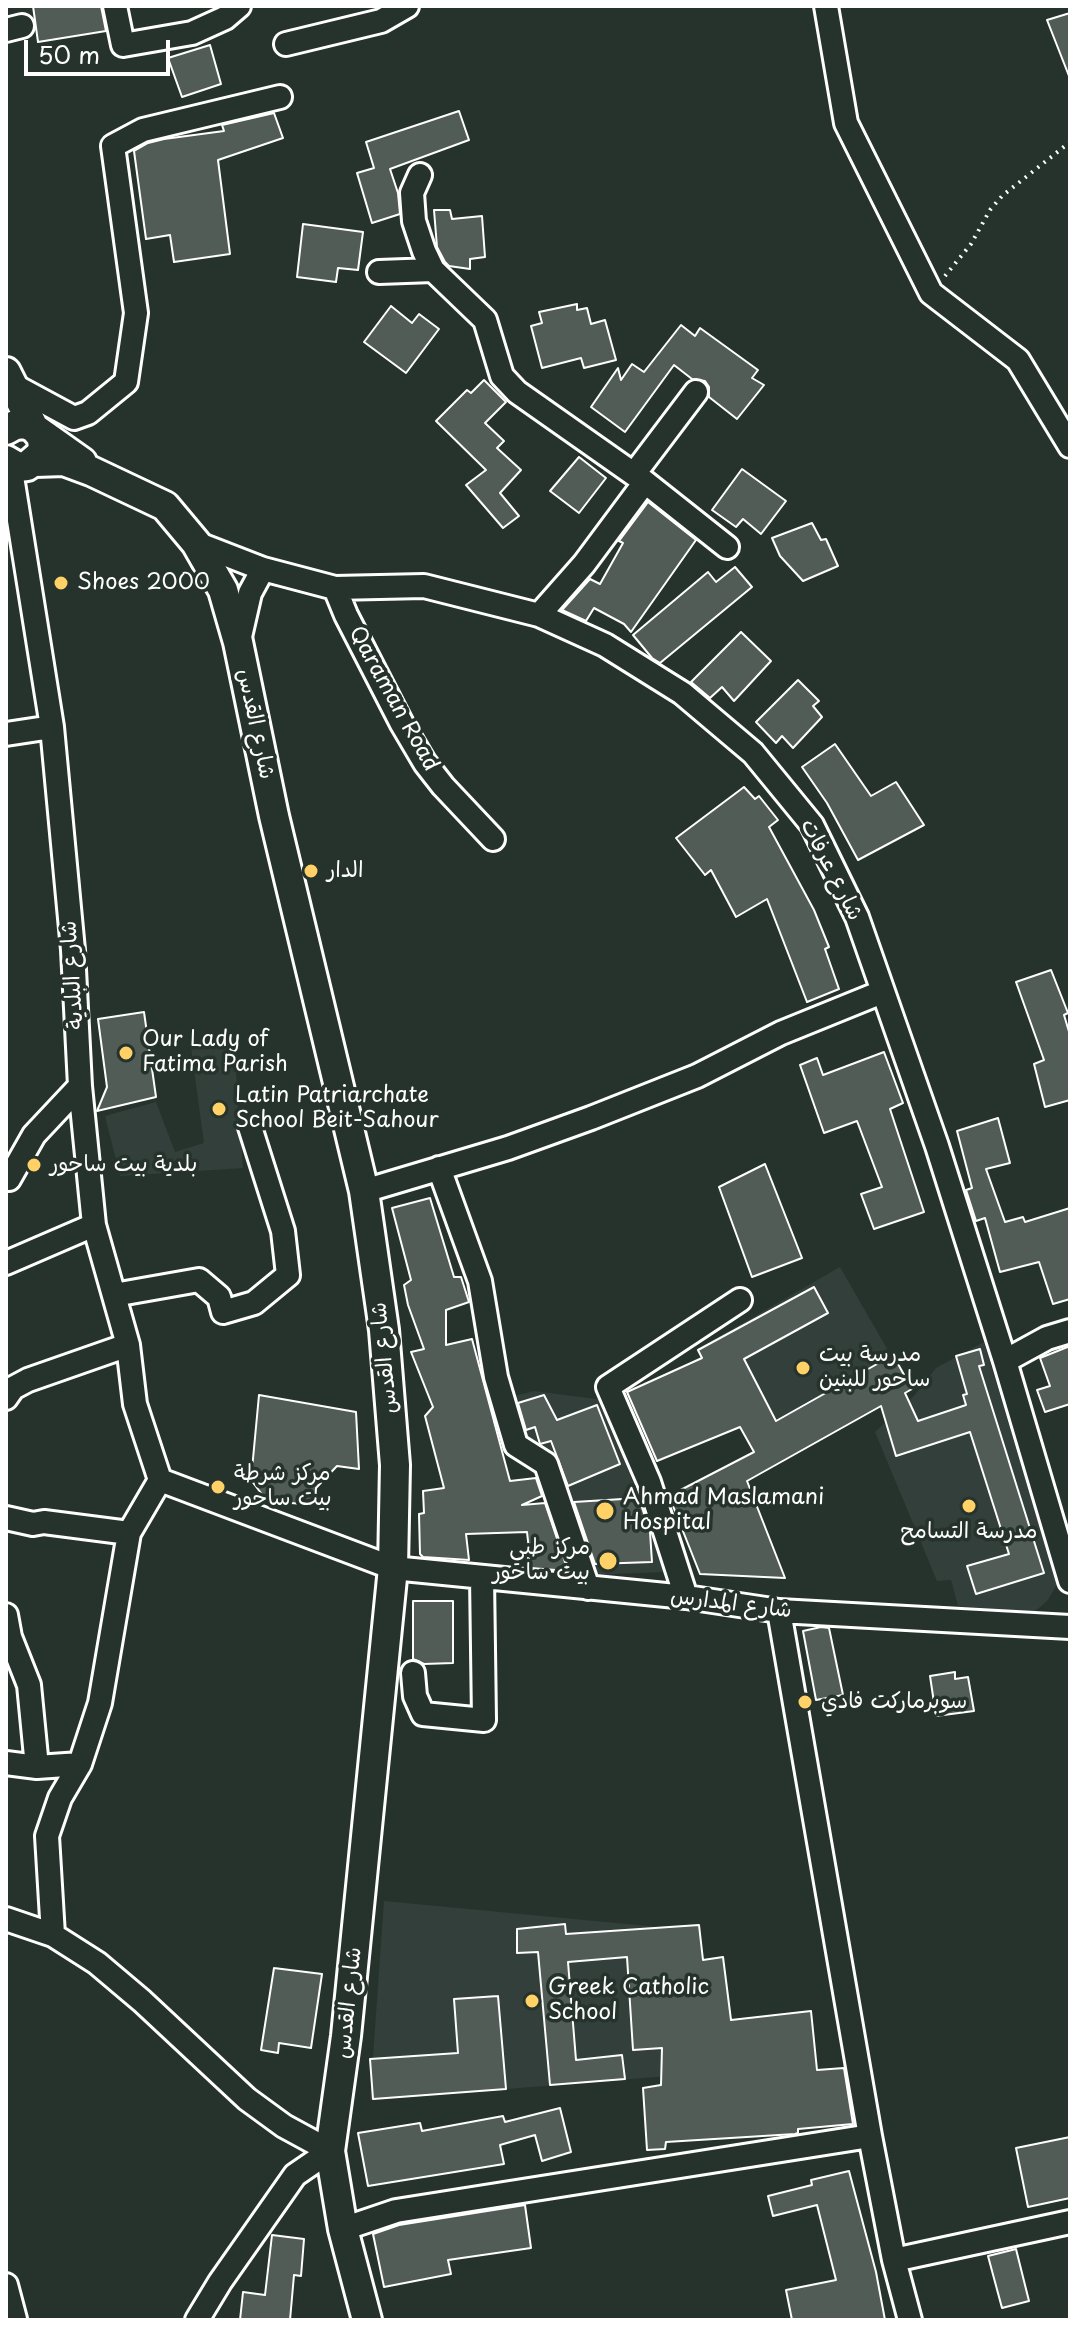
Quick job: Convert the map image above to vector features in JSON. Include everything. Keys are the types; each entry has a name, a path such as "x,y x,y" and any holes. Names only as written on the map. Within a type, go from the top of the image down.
{"main road":[{"path":"9,378 13,429 41,436 43,445 41,454 14,462"},
{"name":"شارع القدس","path":"13,429 165,506 196,543 223,590 238,642 274,816 364,1191 384,1330 395,1465 393,1568 346,2036 330,2151 343,2229 367,2320"},
{"name":"شارع القدس","path":"14,462 64,461 91,471"}],"street":[{"path":"115,6 123,45 192,33 225,18 239,6"},
{"path":"286,44 381,21 407,6"},
{"path":"826,6 846,123 931,293 1018,360 1070,446"},
{"path":"9,378 74,418 88,413 126,382 136,313 113,146 143,130 280,97"},
{"path":"420,175 412,193 414,221 433,270 485,320 502,376 517,392 639,478 727,547"},
{"path":"379,272 433,270"},
{"path":"539,615 584,564 696,392"},
{"name":"شارع البلدية","path":"14,462 52,727 94,1225 128,1345 135,1404 160,1480"},
{"name":"شارع عرفات","path":"196,543 263,569 335,588 424,586 539,615 605,645 682,693 753,753 812,825 857,917 937,1146 1070,1581"},
{"path":"238,642 250,593 263,569"},
{"name":"Qaraman Road","path":"335,588 402,724 425,763 493,839"},
{"path":"6,734 52,727"},
{"path":"364,1191 508,1148 618,1107 697,1076 781,1033 882,992"},
{"path":"7,1179 34,1135 80,1086"},
{"path":"114,1295 199,1280 219,1297 223,1312 254,1303 288,1275 283,1231 250,1127"},
{"path":"439,1168 480,1281 496,1377 516,1445 546,1464 588,1588"},
{"path":"6,1263 94,1225"},
{"path":"686,1597 649,1482 608,1387 740,1300"},
{"path":"1005,1361 1047,1338 1070,1331"},
{"path":"6,1398 13,1388 28,1380 128,1345"},
{"path":"53,1935 47,1836 60,1798 80,1764 100,1703 129,1533 160,1480"},
{"name":"شارع المدارس","path":"160,1480 393,1568 686,1597 779,1611 1070,1627"},
{"path":"8,1521 44,1522 129,1533"},
{"path":"413,1673 415,1696 423,1714 484,1720 482,1577"},
{"path":"779,1611 870,2136 894,2260 910,2320"},
{"path":"6,1615 10,1637 29,1685 37,1767"},
{"path":"6,1763 37,1767 80,1764"},
{"path":"6,1919 53,1935 97,1963 247,2099 284,2126 330,2151 295,2175 197,2320"},
{"path":"343,2229 396,2211 870,2136"},
{"path":"894,2260 1070,2222"},
{"path":"6,2285 15,2320"}],"path":[{"path":"931,293 971,244 990,210 1002,196 1070,142"}],"shaded area":[{"name":"Latin Patriarchate School Beit-Sahour","path":"233,1031 243,1168 120,1176 105,1116 156,1102 175,1152 204,1143 191,1047"},
{"name":"مدرسة بيت ساحور للبنين","path":"840,1267 909,1387 767,1470 696,1350"},
{"name":"مدرسة التسامح","path":"984,1342 1057,1584 1048,1600 1033,1613 958,1606 951,1580 937,1581 875,1432 914,1396 936,1368"},
{"name":"Ahmad Maslamani Hospital","path":"534,1391 604,1400 664,1572 587,1575 547,1451 518,1438 507,1398"},
{"name":"Greek Catholic School","path":"384,1901 679,1929 693,2074 370,2100"}],"building":[{"path":"33,6 101,6 106,31 38,42"},
{"path":"1070,13 1070,76 1069,76 1047,20"},
{"path":"210,45 221,84 182,97 168,58"},
{"path":"459,111 469,140 390,169 398,193 400,214 372,223 357,173 374,168 366,142"},
{"path":"274,113 283,138 218,160 230,254 174,262 170,235 146,239 134,151 164,139 224,131 222,125"},
{"path":"434,210 450,210 452,219 482,216 485,257 470,259 470,269 449,266 437,247"},
{"path":"303,224 363,232 358,270 338,268 336,282 297,277"},
{"path":"577,304 577,310 587,308 591,324 605,320 616,360 584,368 581,358 542,368 531,326 542,323 539,312"},
{"path":"391,306 412,323 419,314 439,329 406,373 364,342"},
{"path":"681,325 695,336 700,328 758,370 752,378 764,385 737,419 709,397 709,387 705,381 692,379 674,365 625,432 591,407 618,368 621,380 632,364 644,372"},
{"path":"484,380 506,402 485,423 504,441 497,448 521,470 500,493 519,516 503,528 466,485 486,470 436,421 467,390 471,393"},
{"path":"579,457 606,478 579,513 550,491"},
{"path":"742,469 786,501 761,534 743,519 736,527 712,510"},
{"path":"648,502 696,540 631,632 624,624 594,608 586,621 562,610 590,579 600,584 623,543 619,541"},
{"path":"812,523 821,540 826,539 838,566 803,581 780,556 772,538"},
{"path":"735,567 752,587 660,663 652,658 633,635 708,572 716,582"},
{"path":"741,632 771,661 734,701 722,687 710,698 691,682"},
{"path":"798,680 819,701 813,706 822,717 793,748 782,736 776,743 756,722"},
{"path":"835,744 871,796 896,782 924,825 858,860 827,803 802,767"},
{"path":"744,787 755,799 759,796 778,820 769,827 814,910 829,947 825,949 839,989 807,1002 767,899 736,917 711,870 705,875 676,838"},
{"path":"1051,970 1068,1013 1064,1015 1070,1035 1070,1100 1045,1107 1034,1064 1044,1060 1016,982"},
{"name":"Our Lady of Fatima Parish","path":"144,1012 156,1097 97,1111 107,1087 98,1019"},
{"path":"884,1052 903,1103 890,1109 924,1212 874,1229 861,1194 882,1187 857,1121 824,1133 800,1065 817,1058 823,1075"},
{"path":"998,1118 1010,1163 986,1169 1005,1222 1023,1217 1025,1222 1070,1208 1070,1299 1053,1304 1039,1262 1000,1272 985,1218 976,1221 966,1190 972,1188 957,1131"},
{"path":"765,1164 802,1258 752,1277 719,1187"},
{"path":"430,1198 454,1277 461,1277 469,1302 446,1310 446,1345 472,1339 510,1481 536,1478 542,1496 522,1505 545,1503 568,1571 531,1568 527,1532 466,1534 469,1560 423,1557 420,1554 419,1514 424,1513 423,1491 444,1488 425,1416 433,1407 411,1352 424,1349 408,1305 404,1285 411,1280 392,1208"},
{"path":"814,1287 828,1313 744,1359 776,1421 893,1355 912,1389 905,1393 918,1421 966,1405 963,1395 967,1394 956,1356 980,1349 984,1365 979,1366 1044,1573 976,1594 967,1566 1009,1554 970,1432 896,1456 881,1406 747,1481 785,1578 700,1574 669,1496 754,1452 740,1427 657,1461 627,1392 702,1358 698,1350"},
{"path":"1070,1346 1070,1404 1045,1412 1037,1390 1050,1386 1040,1358"},
{"path":"259,1395 356,1412 359,1469 337,1466 316,1488 315,1505 267,1501 251,1480"},
{"path":"544,1395 557,1420 597,1405 620,1464 568,1486 551,1441 540,1444 535,1427 526,1430 518,1403"},
{"path":"639,1498 650,1532 652,1562 595,1564 574,1502"},
{"path":"413,1601 453,1601 453,1663 424,1664 413,1659"},
{"path":"829,1628 843,1695 816,1700 803,1631"},
{"path":"955,1672 955,1679 968,1677 974,1711 936,1716 930,1676"},
{"path":"565,1924 566,1934 699,1925 703,1960 723,1957 731,2020 811,2011 817,2070 844,2068 853,2124 798,2129 795,2134 666,2142 665,2149 647,2150 643,2088 661,2085 662,2048 633,2050 627,1957 568,1962 576,2060 622,2055 625,2079 550,2085 538,1952 517,1953 517,1929"},
{"path":"274,1968 322,1974 311,2048 279,2043 278,2053 261,2050"},
{"path":"498,1996 506,2089 373,2099 370,2059 458,2053 454,1999"},
{"path":"560,2108 571,2152 542,2161 535,2135 500,2145 504,2164 368,2186 358,2133 420,2123 422,2131 503,2116 505,2122"},
{"path":"1070,2137 1070,2198 1028,2207 1016,2148"},
{"path":"849,2171 876,2272 885,2320 792,2320 786,2290 836,2280 817,2205 773,2216 768,2196 812,2185 811,2180"},
{"path":"525,2205 531,2248 448,2260 451,2274 384,2287 373,2234 399,2225"},
{"path":"272,2235 304,2239 301,2276 294,2275 290,2320 240,2320 243,2292 265,2295"},
{"path":"1016,2249 1029,2301 1002,2308 988,2256"}],"place":[{"name":"Shoes 2000","path":"61,583"},
{"name":"الدار","path":"311,871"},
{"name":"Our Lady of Fatima Parish","path":"126,1053"},
{"name":"Latin Patriarchate School Beit-Sahour","path":"219,1109"},
{"name":"بلدية بيت ساحور","path":"34,1165"},
{"name":"مدرسة بيت ساحور للبنين","path":"803,1368"},
{"name":"مركز شرطة بيت ساحور","path":"218,1487"},
{"name":"مدرسة التسامح","path":"969,1506"},
{"name":"Ahmad Maslamani Hospital","path":"605,1511"},
{"name":"مركز طبي بيت ساحور","path":"608,1561"},
{"name":"سوبرماركت فادي","path":"805,1702"},
{"name":"Greek Catholic School","path":"532,2001"}]}
